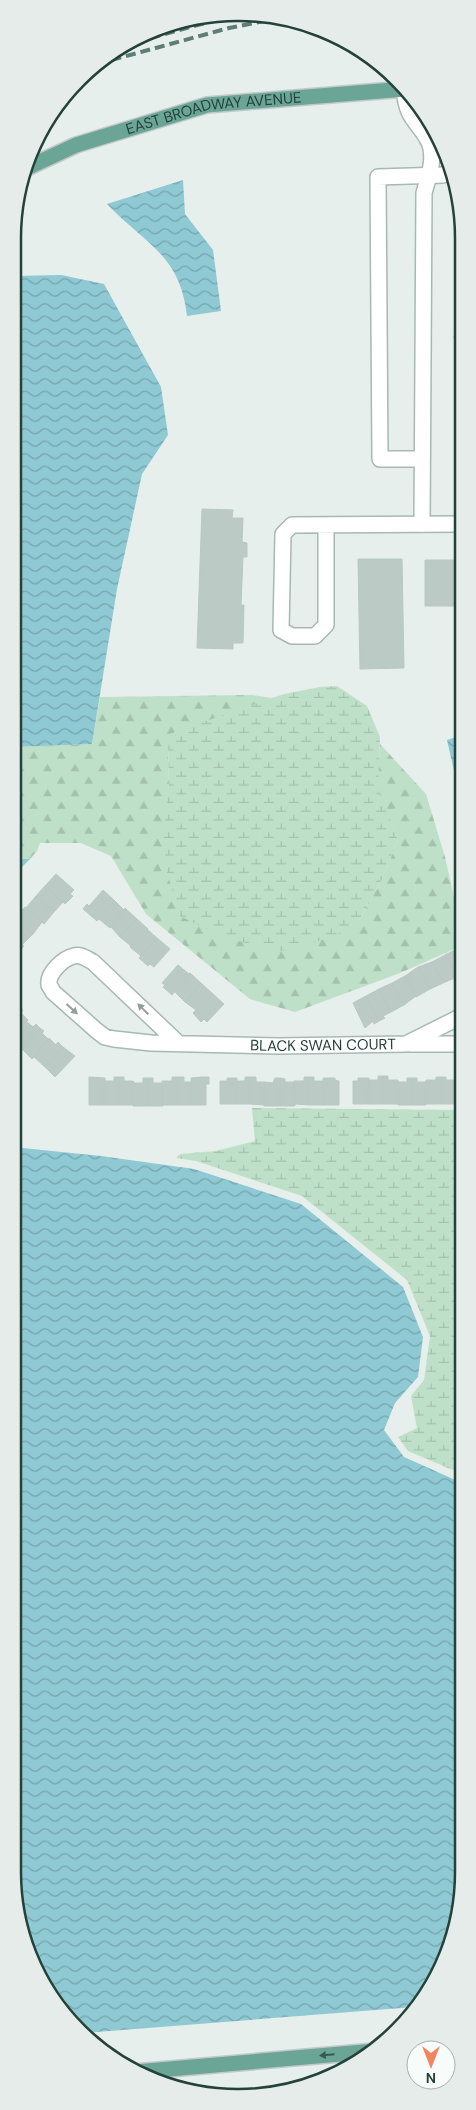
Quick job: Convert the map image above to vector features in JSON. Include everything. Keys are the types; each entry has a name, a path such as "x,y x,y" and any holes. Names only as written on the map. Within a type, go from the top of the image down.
{"main road":[{"name":"EAST BROADWAY AVENUE","path":"34,164 76,145 207,105 400,94"},
{"path":"152,2071 357,2053"}],"street":[{"path":"408,103 412,118 430,143 432,160 424,193 422,524"},
{"path":"422,459 380,459 378,177 445,174"},
{"path":"326,525 326,626 315,636 292,636 282,630 283,534 292,525 455,524"},
{"name":"BLACK SWAN COURT","path":"178,1043 93,962 83,956 75,956 64,961 50,977 49,984 53,992 105,1037 151,1043 279,1046 406,1044 455,1020"},
{"path":"406,1044 455,1044"}],"green space":[{"path":"337,686 367,706 380,737 378,789 398,840 382,879 359,921 333,937 283,951 224,938 180,916 167,872 163,836 169,788 168,740 171,733 284,694 320,687"},
{"path":"252,695 272,698 168,740 169,788 359,921 382,879 398,840 377,789 380,744 426,794 445,857 455,902 455,949 400,973 295,1012 250,999 146,914 111,856 81,843 40,843 37,851 30,859 21,859 21,747 92,744 100,697"},
{"path":"252,1108 455,1110 455,1471 408,1451 398,1437 417,1428 411,1396 424,1380 430,1336 407,1280 302,1196 196,1161 176,1158 180,1154 216,1151 255,1141"}],"water":[{"path":"183,180 185,214 213,250 221,311 187,316 183,295 177,278 169,264 159,252 107,204"},
{"path":"61,275 104,284 161,387 168,435 142,474 117,589 92,744 21,747 21,276"},
{"path":"455,737 455,775 447,740"},
{"path":"21,859 30,859 21,868"},
{"path":"21,1148 101,1156 194,1169 301,1204 403,1287 423,1337 418,1377 395,1403 384,1430 404,1457 455,1480 455,1872 453,1900 451,1914 438,1955 426,1980 407,2008 92,2032 66,2004 50,1980 38,1955 25,1914 21,1872"}],"building":[{"path":"202,509 233,510 232,518 243,518 242,542 247,543 247,557 243,557 241,605 244,605 243,643 233,643 233,649 197,648"},
{"path":"358,559 402,559 404,668 360,669"},
{"path":"425,560 455,560 455,606 425,606"},
{"path":"56,874 74,890 70,894 73,896 65,904 45,886"},
{"path":"45,886 63,902 54,912 36,896"},
{"path":"103,890 115,901 97,921 83,909 87,904 89,906"},
{"path":"36,896 54,912 44,924 26,908"},
{"path":"115,901 124,910 110,928 99,919"},
{"path":"25,907 42,922 33,934 21,924 21,911"},
{"path":"125,908 137,919 120,937 111,927"},
{"path":"137,919 148,929 131,946 120,937"},
{"path":"21,924 33,934 23,944 21,942"},
{"path":"148,930 157,938 141,956 130,947"},
{"path":"157,938 170,949 154,967 150,964 148,966 139,958"},
{"path":"455,950 455,973 445,955"},
{"path":"445,955 455,973 455,978 443,983 432,962"},
{"path":"432,962 443,983 430,989 418,967"},
{"path":"178,965 189,974 172,995 163,987 165,985 162,983"},
{"path":"418,967 430,989 416,997 405,976"},
{"path":"190,973 201,983 185,1002 175,992"},
{"path":"405,976 416,996 404,1005 392,983"},
{"path":"201,983 213,994 196,1010 185,1002"},
{"path":"392,983 404,1005 391,1012 379,989"},
{"path":"379,989 391,1012 383,1016 385,1018 379,1021 366,996"},
{"path":"213,994 224,1004 207,1022 204,1019 201,1022 193,1013"},
{"path":"366,996 379,1021 374,1024 373,1021 365,1028 353,1003"},
{"path":"21,1013 28,1020 21,1027"},
{"path":"26,1021 33,1027 36,1024 40,1028 21,1048 21,1026"},
{"path":"40,1028 48,1039 32,1059 21,1048"},
{"path":"49,1038 56,1045 58,1042 63,1047 45,1067 34,1057"},
{"path":"63,1047 75,1056 55,1077 45,1067"},
{"path":"378,1076 383,1076 383,1104 368,1104 369,1080 378,1080"},
{"path":"383,1076 388,1076 388,1080 398,1080 398,1104 383,1104"},
{"path":"89,1077 105,1078 104,1105 89,1105"},
{"path":"114,1077 119,1077 119,1105 104,1105 104,1081 114,1081"},
{"path":"119,1077 124,1077 124,1081 133,1081 133,1105 119,1105"},
{"path":"172,1077 177,1077 177,1105 163,1105 162,1081 172,1081"},
{"path":"177,1077 184,1077 184,1082 191,1082 191,1105 177,1105"},
{"path":"209,1077 209,1084 206,1084 206,1105 191,1105 191,1078"},
{"path":"245,1077 250,1077 250,1104 237,1104 237,1081 245,1081"},
{"path":"250,1077 256,1077 256,1082 264,1082 264,1105 250,1104"},
{"path":"304,1077 309,1077 309,1105 295,1104 294,1081 304,1081"},
{"path":"309,1077 314,1077 314,1081 323,1081 323,1105 309,1105"},
{"path":"436,1077 441,1077 441,1104 426,1104 426,1080 436,1080"},
{"path":"441,1077 446,1077 446,1080 455,1080 455,1104 441,1104"},
{"path":"143,1078 148,1078 148,1106 133,1106 133,1081 134,1083 143,1083"},
{"path":"148,1078 153,1078 153,1083 162,1083 163,1106 148,1106"},
{"path":"227,1078 237,1078 237,1104 220,1104 220,1081 227,1081"},
{"path":"275,1078 280,1078 280,1106 264,1106 264,1082 273,1083"},
{"path":"280,1078 285,1079 285,1082 294,1082 295,1106 280,1106"},
{"path":"323,1078 335,1078 335,1080 339,1081 339,1105 323,1105"},
{"path":"358,1078 369,1078 368,1104 353,1104 353,1081 358,1081"},
{"path":"407,1078 412,1078 412,1105 398,1105 398,1082 407,1082"},
{"path":"412,1078 417,1078 417,1082 426,1082 426,1105 412,1105"}],"railway":[{"path":"117,58 229,28 258,22"},
{"path":"166,34 200,24"}]}
